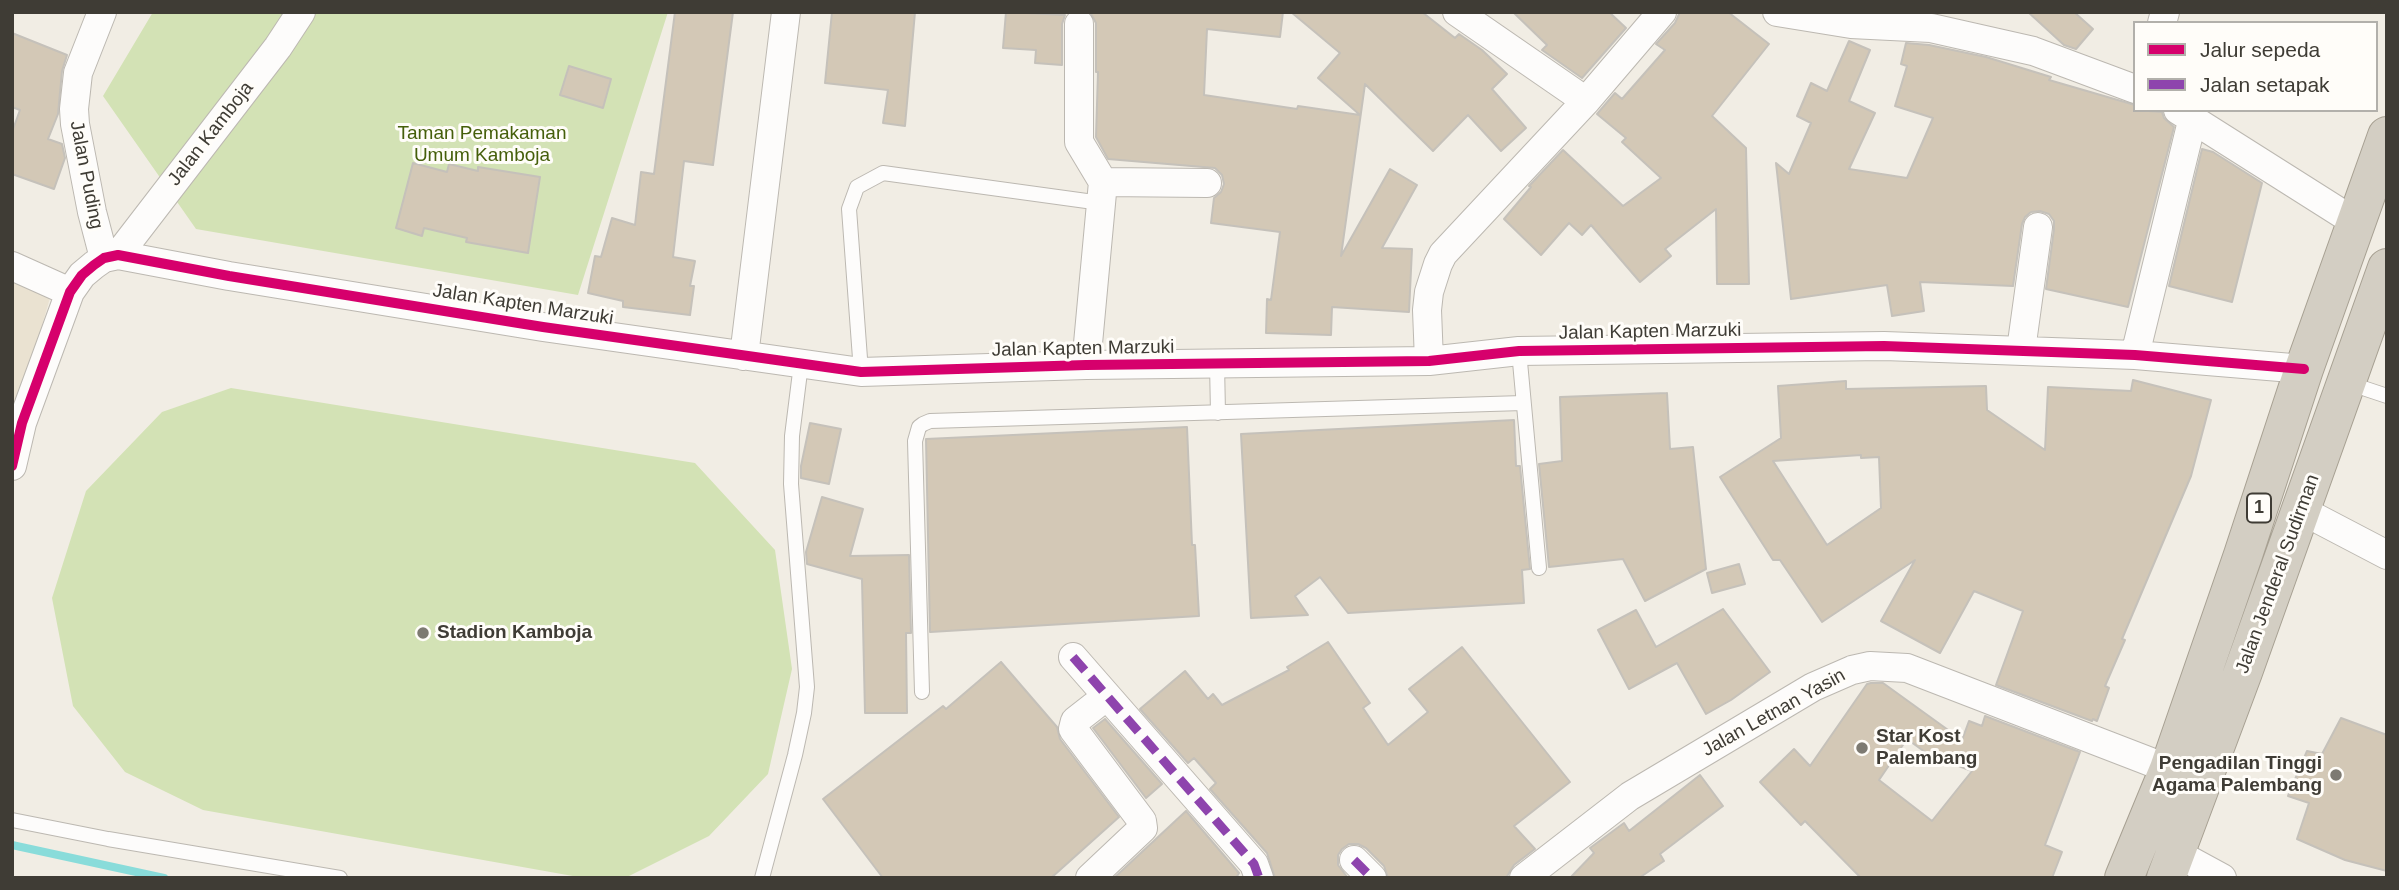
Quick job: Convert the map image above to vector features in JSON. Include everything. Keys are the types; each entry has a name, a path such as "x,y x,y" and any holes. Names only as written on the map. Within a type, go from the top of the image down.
{"highway":[{"name":"Jalan Jenderal Sudirman","path":"2124,878 2169,769 2304,369 2387,136"},
{"name":"Jalan Jenderal Sudirman","path":"2171,865 2387,268"}],"street":[{"name":"Jalan Puding","path":"102,12 78,73 74,109 92,212 111,256"},
{"name":"Jalan Kamboja","path":"111,256 278,47 301,12"},
{"path":"744,356 786,12"},
{"path":"1457,12 1586,101"},
{"path":"1429,361 1429,292 1443,254 1586,101 1662,12"},
{"path":"1777,12 1851,24 1931,28 2033,51 2133,88"},
{"path":"1079,24 1079,142 1102,193 1086,365"},
{"path":"2135,355 2185,114 2355,222"},
{"path":"1102,193 1207,183"},
{"path":"2021,351 2038,227"},
{"path":"12,466 17,422 70,292 82,275 111,256"},
{"name":"Jalan Kapten Marzuki","path":"111,256 543,327 861,372 1086,365 1429,361 1519,351 1884,346 2135,355 2304,369"},
{"path":"12,266 70,292"},
{"path":"2301,510 2387,555"},
{"path":"1073,657 1254,864 1259,878"},
{"name":"Jalan Letnan Yasin","path":"1524,878 1630,796 1813,687 1852,670 1870,666 1907,667 2169,769"},
{"path":"1090,878 1143,828 1142,821 1073,729 1073,724 1079,717 1107,696"},
{"path":"2171,865 2222,878"}],"lane":[{"path":"861,372 849,209 857,187 883,173 1102,193"},
{"path":"1519,351 1539,568"},
{"path":"762,878 795,755 807,687 791,484 792,436 801,364"},
{"path":"1217,364 1218,413"},
{"path":"2347,382 2387,396"},
{"path":"922,692 915,441 919,428 930,421 1523,403"},
{"path":"12,820 340,878"}],"shaded area":[{"path":"12,275 52,291 12,430"}],"green space":[{"name":"Taman Pemakaman Umum Kamboja","path":"153,12 668,12 578,295 196,229 103,96"},
{"name":"Stadion Kamboja","path":"231,388 695,463 775,550 792,669 768,774 709,836 625,878 584,878 203,810 125,772 73,706 52,598 86,491 162,412"}],"building":[{"path":"675,12 733,12 713,165 684,161 673,257 695,261 690,286 694,286 690,315 623,307 623,301 588,293 595,256 601,257 612,218 635,225 641,172 654,174"},
{"path":"832,12 915,12 905,126 883,123 888,90 825,83"},
{"path":"1006,12 1065,15 1062,24 1062,65 1035,63 1036,50 1003,48"},
{"path":"1090,12 1283,12 1280,37 1207,29 1204,95 1360,115 1318,78 1340,53 1291,12 1422,12 1455,38 1459,34 1482,50 1507,74 1492,89 1526,128 1501,151 1468,115 1433,151 1365,84 1341,256 1390,169 1417,185 1382,248 1412,249 1409,312 1332,307 1331,335 1266,333 1267,299 1271,300 1280,232 1211,223 1214,198 1221,192 1224,184 1222,175 1215,168 1108,159 1096,137 1096,23"},
{"path":"1513,12 1609,12 1626,28 1582,78 1542,50 1547,45"},
{"path":"1680,12 1728,12 1769,44 1712,116 1746,148 1749,284 1717,284 1716,209 1665,249 1671,256 1640,282 1591,225 1582,235 1569,223 1541,255 1504,219 1531,187 1529,186 1563,150 1623,206 1661,178 1622,142 1626,138 1597,114 1615,93 1622,99 1665,50 1656,44 1675,23"},
{"path":"2028,12 2074,12 2093,29 2076,49 2064,45"},
{"path":"12,33 67,55 62,71 58,114 48,139 62,144 65,158 54,189 12,174 12,132 20,110 12,107"},
{"path":"1849,41 1870,50 1849,101 1875,113 1849,169 1907,178 1933,118 1895,106 1907,66 1901,64 1906,43 1986,57 2051,77 2049,80 2133,104 2133,112 2162,112 2164,118 2174,127 2128,307 2046,289 2054,221 2049,214 2040,211 2031,212 2022,224 2013,286 1920,282 1924,311 1892,316 1887,285 1791,299 1776,163 1789,174 1811,123 1797,116 1811,83 1827,91"},
{"path":"569,66 611,79 603,108 560,95"},
{"path":"2202,149 2213,152 2262,183 2232,302 2169,286"},
{"path":"413,163 447,172 449,164 478,171 478,167 540,177 528,253 466,242 467,238 424,228 422,236 396,228"},
{"path":"2133,380 2211,400 2191,476 2122,639 2125,640 2105,686 2109,688 2097,721 1996,685 2023,611 1974,591 1940,653 1881,621 1915,560 1822,622 1780,560 1773,560 1720,477 1781,438 1778,386 1846,381 1846,389 1986,386 1987,410 2045,450 2048,387 2131,391","holes":["1861,455 1861,458 1879,457 1881,508 1827,545 1773,461"]},
{"path":"1667,393 1670,449 1693,447 1706,569 1645,601 1623,559 1549,567 1539,464 1562,461 1560,397"},
{"path":"1514,420 1516,466 1520,466 1530,569 1522,570 1524,603 1348,613 1320,577 1295,596 1308,615 1251,618 1241,434"},
{"path":"810,423 841,429 829,484 801,478"},
{"path":"1187,427 1192,545 1195,545 1199,616 930,632 926,439"},
{"path":"822,497 863,509 850,556 909,555 911,633 906,633 907,713 865,713 862,579 807,564 806,552"},
{"path":"1739,564 1745,584 1712,593 1707,573"},
{"path":"1723,609 1770,672 1706,714 1677,663 1629,689 1598,630 1636,610 1656,647"},
{"path":"1328,642 1370,703 1363,708 1388,745 1428,712 1409,689 1462,647 1570,782 1514,826 1535,849 1514,865 1506,878 1388,878 1384,866 1366,848 1349,844 1338,855 1338,865 1348,878 1275,878 1267,853 1210,789 1216,783 1194,758 1188,763 1140,709 1185,671 1208,699 1213,694 1222,705 1289,670 1287,667"},
{"path":"1001,662 1057,727 1060,739 1119,817 1051,878 883,878 823,799 943,706 946,709"},
{"path":"1883,683 1962,740 1969,721 1982,726 1985,716 2080,752 2045,845 2062,852 2052,878 1861,878 1805,821 1801,825 1760,782 1794,749 1810,766 1867,684","holes":["1907,739 1929,755 1972,771 1932,821 1879,780"]},
{"name":"Pengadilan Tinggi Agama Palembang","path":"2341,718 2387,735 2387,871 2345,860 2297,839 2309,803 2288,796 2307,751 2322,754"},
{"path":"1105,719 1162,784 1146,798 1093,728"},
{"path":"1700,775 1723,806 1660,854 1664,861 1639,878 1570,878 1594,853 1590,848 1624,823 1629,831"},
{"path":"1186,811 1239,873 1236,878 1114,878"}],"waterway":[{"path":"12,845 164,878"}],"marked path":[{"path":"1073,657 1254,864 1259,878"},
{"path":"1354,860 1372,878"}],"cycle path":[{"path":"12,466 22,423 70,292 82,275 94,265 104,258 118,255 229,276 543,327 861,372 1086,365 1429,361 1519,351 1884,346 2135,355 2304,369"}],"place":[{"name":"Stadion Kamboja","path":"423,633"},
{"name":"Star Kost Palembang","path":"1862,748"},
{"name":"Pengadilan Tinggi Agama Palembang","path":"2336,775"}]}
